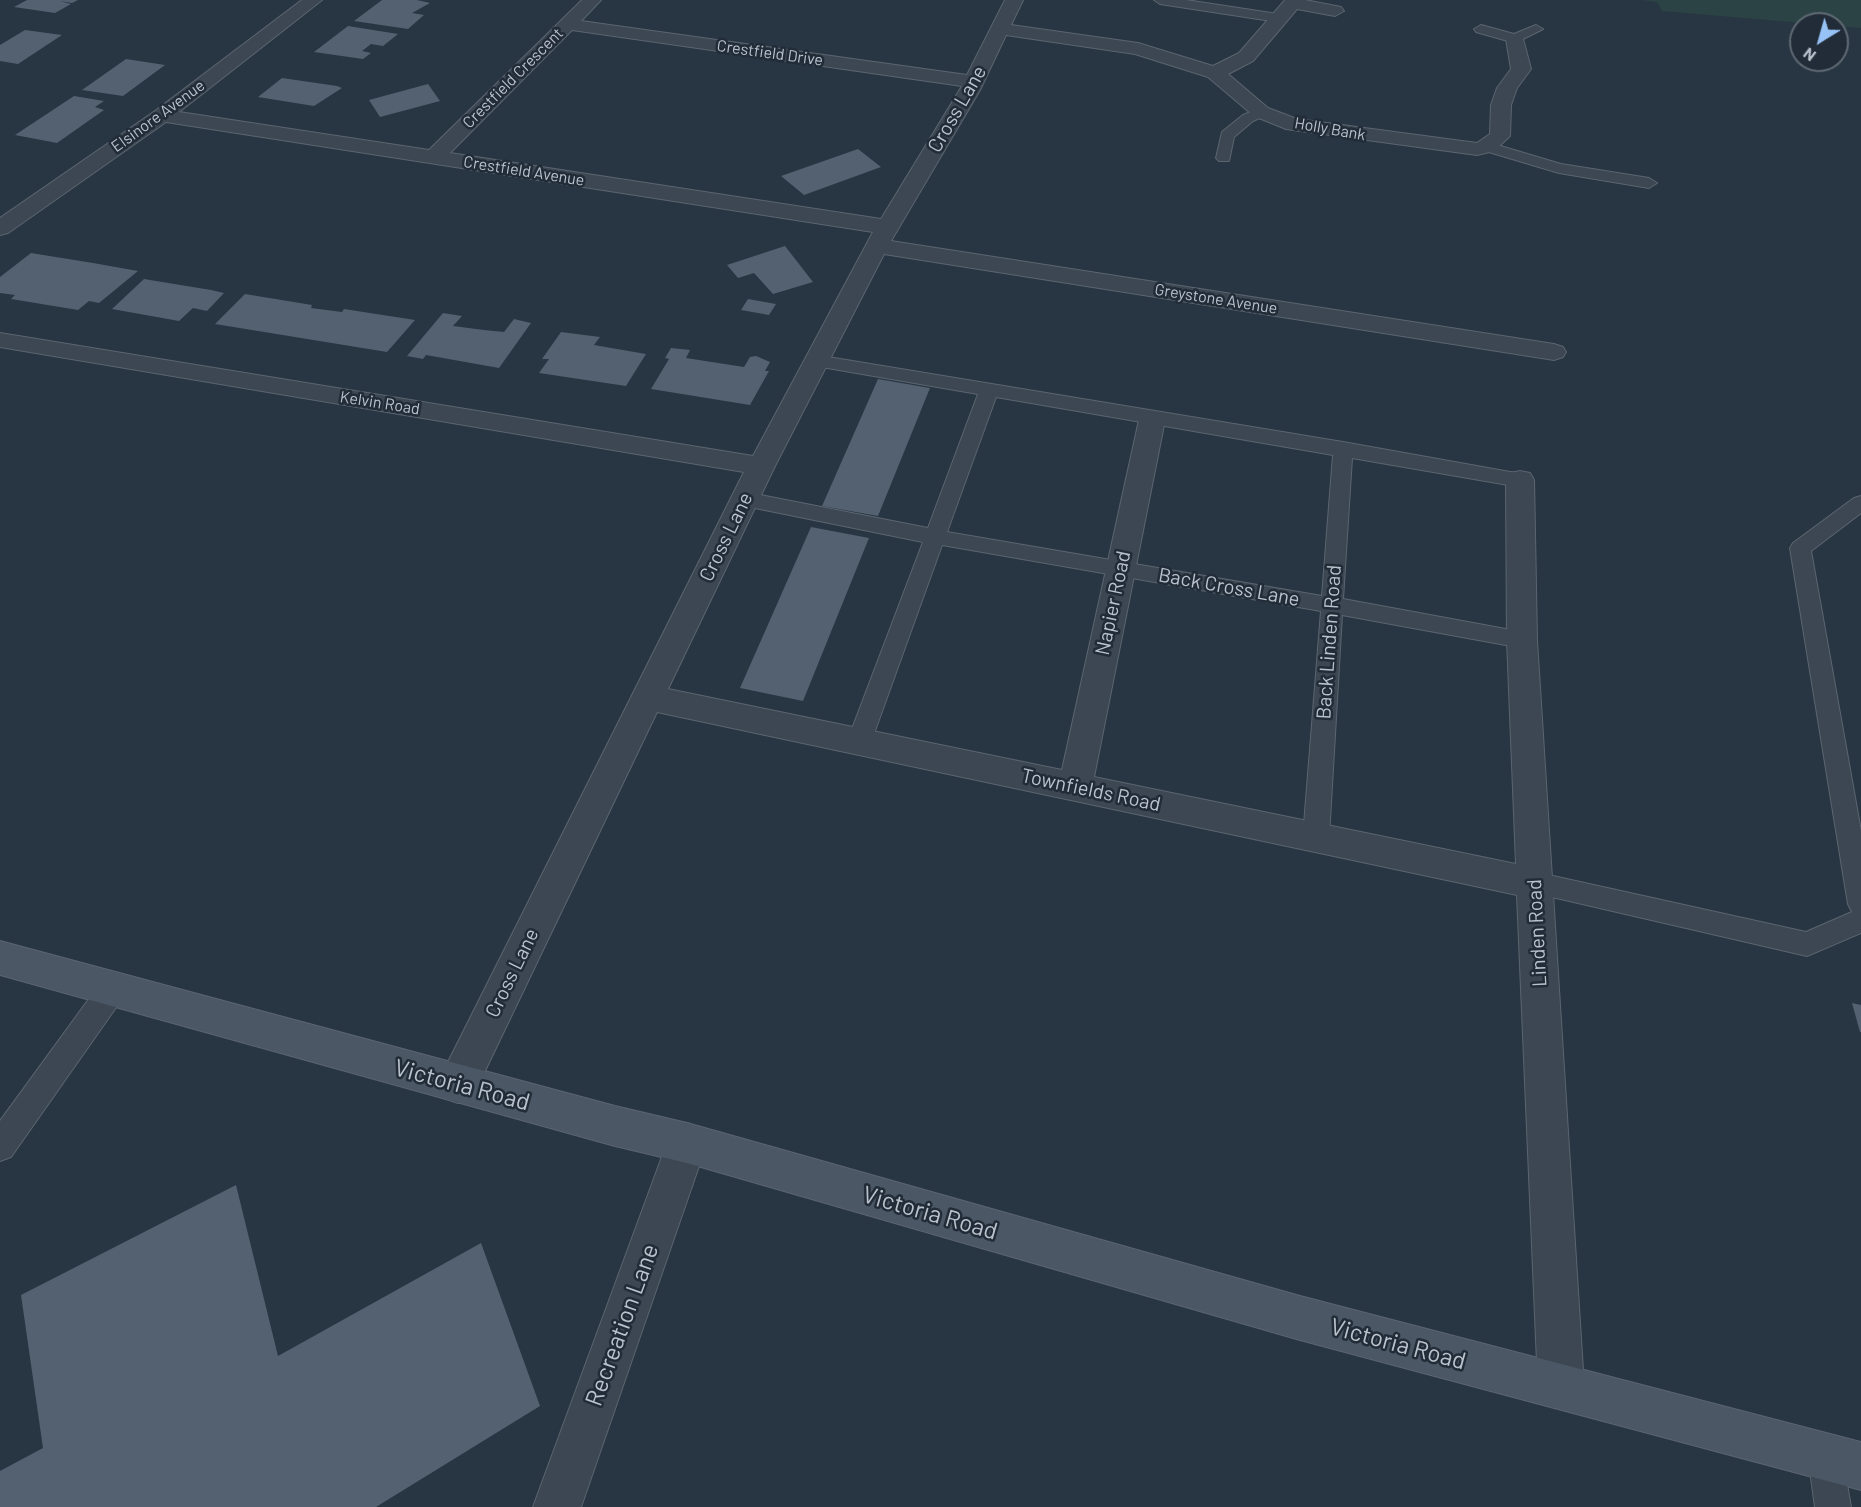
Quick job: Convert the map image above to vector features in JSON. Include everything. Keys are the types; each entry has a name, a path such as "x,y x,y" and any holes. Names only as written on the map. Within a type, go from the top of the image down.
{"street":[{"name":"Elsinore Avenue","path":"6,218 162,115 313,0"},
{"name":"Crestfield Crescent","path":"434,157 592,0"},
{"name":"Cross Lane","path":"458,1084 761,466 882,237 973,82 1014,0"},
{"path":"1215,73 1246,57 1294,1 1335,11"},
{"name":"Crestfield Drive","path":"566,24 973,82"},
{"name":"Holly Bank","path":"1000,29 1138,48 1215,73 1261,112 1293,124 1462,149 1488,147"},
{"path":"1488,147 1500,136 1501,105 1507,88 1521,69 1515,39"},
{"name":"Crestfield Avenue","path":"162,115 434,157 882,237"},
{"name":"Greystone Avenue","path":"882,237 1554,352"},
{"name":"Kelvin Road","path":"0,340 761,466"},
{"name":"Napier Road","path":"1075,786 1152,420"},
{"name":"Linden Road","path":"1520,480 1522,640 1561,1386"},
{"name":"Townfields Road","path":"647,697 1535,883"},
{"name":"Victoria Road","path":"0,958 458,1084 687,1143 1288,1315 1843,1461"},
{"name":"Recreation Lane","path":"557,1507 687,1143"}],"lane":[{"path":"1160,0 1278,18"},
{"path":"1481,29 1515,39 1536,29"},
{"path":"1224,158 1227,135 1248,118 1261,112"},
{"path":"1488,147 1559,168 1649,183"},
{"path":"816,361 1152,420 1343,448 1520,480"},
{"path":"859,742 989,391"},
{"name":"Back Linden Road","path":"1316,837 1343,448"},
{"name":"Back Cross Lane","path":"745,499 935,537 1121,567 1522,640"},
{"path":"1861,503 1800,548 1861,904"},
{"path":"1535,883 1807,944 1861,921"},
{"path":"0,1146 112,990"},
{"path":"1833,1507 1843,1461"}],"green space":[{"path":"1642,0 1861,0 1861,28 1849,27 1849,12 1789,12 1789,22 1662,11 1657,2"}],"building":[{"path":"27,0 78,0 72,3 60,1 71,4 55,13 14,7"},
{"path":"382,0 417,0 430,3 412,13 424,15 408,29 354,21"},
{"path":"348,26 398,34 383,46 371,44 362,51 371,53 363,59 314,52"},
{"path":"25,30 62,35 18,64 0,61 0,45"},
{"path":"126,59 165,65 123,96 82,90"},
{"path":"282,78 342,88 314,106 258,97"},
{"path":"428,84 440,101 380,117 369,100"},
{"path":"74,96 104,101 95,107 104,110 57,143 15,135"},
{"path":"858,149 881,167 804,195 781,176"},
{"path":"785,246 813,282 773,294 754,273 738,278 727,265"},
{"path":"31,253 138,271 99,303 89,301 78,310 11,299 15,295 0,293 0,277"},
{"path":"144,279 224,293 207,311 193,308 179,321 112,309"},
{"path":"245,294 312,305 311,308 342,312 344,309 415,320 387,352 215,324"},
{"path":"748,299 776,304 769,315 741,310"},
{"path":"443,313 462,316 453,326 484,330 504,332 514,319 531,323 499,368 426,355 423,359 407,356"},
{"path":"561,332 600,337 594,345 646,354 626,386 539,373 549,359 542,359"},
{"path":"671,348 690,350 686,358 744,367 750,357 756,356 770,362 765,371 769,371 750,405 651,389 669,359 665,358"},
{"path":"878,379 930,388 878,516 822,506"},
{"path":"811,527 869,538 803,701 740,688"},
{"path":"1852,1003 1861,1005 1861,1032 1860,1032"},
{"path":"236,1185 278,1356 481,1243 540,1406 376,1507 0,1507 0,1471 43,1448 21,1295"}]}
